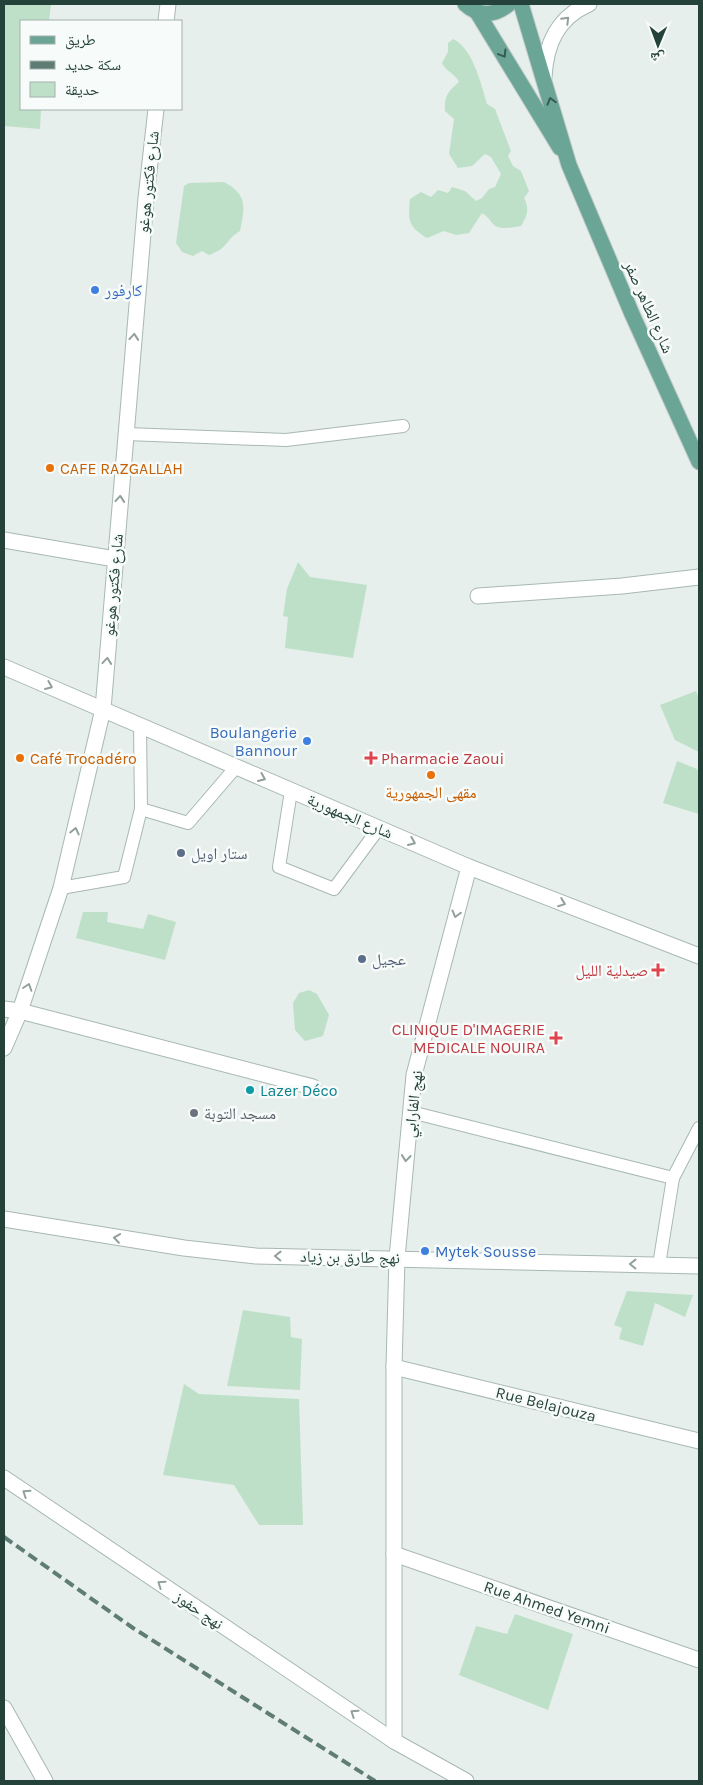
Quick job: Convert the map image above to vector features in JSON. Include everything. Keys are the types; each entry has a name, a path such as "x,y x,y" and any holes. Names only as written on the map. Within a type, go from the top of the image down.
{"main road":[{"path":"471,8 495,13 509,4"},
{"name":"شارع الطاهر صفر","path":"521,4 569,165 632,314 699,462"},
{"name":"شارع الطاهر صفر","path":"471,8 569,165"}],"street":[{"path":"166,20 168,4"},
{"path":"544,77 546,56 552,38 563,21 579,8 589,4"},
{"name":"شارع فكتور هوغو","path":"4,1048 20,1011 61,888 103,709 146,198 156,110"},
{"path":"4,540 115,559"},
{"path":"478,596 622,586 699,577"},
{"name":"شارع الجمهورية","path":"4,667 469,867 699,956"},
{"name":"نهج الفارابي","path":"394,1741 394,1367 396,1258 414,1075 469,867"},
{"path":"4,1009 20,1011 313,1087"},
{"name":"نهج طارق بن زياد","path":"4,1219 174,1247 256,1256 699,1266"},
{"name":"Rue Belajouza","path":"394,1367 699,1441"},
{"name":"نهج حفوز","path":"4,1478 394,1741 466,1781"},
{"name":"Rue Ahmed Yemni","path":"394,1554 699,1660"},
{"path":"4,1708 45,1781"}],"lane":[{"path":"126,434 286,440 403,426"},
{"path":"61,888 124,877 141,809 140,725"},
{"path":"141,809 188,823 236,767"},
{"path":"292,791 279,867 334,889 379,828"},
{"path":"411,1112 673,1178"},
{"path":"659,1265 673,1178 699,1128"}],"green space":[{"path":"4,4 51,4 49,20 20,20 20,110 41,110 40,129 4,126"},
{"path":"453,39 466,50 471,58 487,104 495,109 511,151 508,156 513,166 521,171 529,191 524,198 527,212 521,226 506,228 496,226 482,213 469,233 456,235 444,231 427,238 416,230 409,218 410,199 421,192 431,197 438,190 448,193 452,187 465,191 476,201 482,198 489,189 495,187 501,174 491,157 485,154 472,166 458,168 449,154 454,119 445,111 445,102 449,91 459,82 442,63 448,52 448,43"},
{"path":"224,182 237,192 243,202 240,231 220,250 209,255 202,251 193,256 182,252 176,243 184,186 189,183"},
{"path":"298,562 310,577 367,585 353,658 285,648 288,617 283,616 287,589"},
{"path":"696,691 699,698 699,752 675,740 660,705"},
{"path":"677,761 697,769 699,775 699,814 663,803"},
{"path":"83,912 108,912 107,922 143,929 148,914 176,922 165,960 76,938"},
{"path":"309,990 317,994 329,1015 323,1036 305,1041 295,1030 293,1003 299,993"},
{"path":"627,1291 693,1295 685,1317 655,1303 643,1346 619,1339 622,1328 614,1325"},
{"path":"243,1310 290,1317 291,1337 302,1339 300,1390 227,1386"},
{"path":"184,1384 199,1394 299,1399 303,1525 259,1525 234,1485 163,1475"},
{"path":"515,1614 573,1634 548,1710 459,1675 476,1626 507,1634"}],"railway":[{"path":"4,1537 133,1628 375,1781"}],"place":[{"name":"كارفور","path":"95,290"},
{"name":"CAFE RAZGALLAH","path":"50,468"},
{"name":"Boulangerie Bannour","path":"307,741"},
{"name":"Café Trocadéro","path":"20,758"},
{"name":"Pharmacie Zaoui","path":"371,758"},
{"name":"مقهى الجمهورية","path":"431,775"},
{"name":"ستار اويل","path":"181,853"},
{"name":"عجيل","path":"362,959"},
{"name":"صيدلية الليل","path":"658,970"},
{"name":"CLINIQUE D'IMAGERIE MEDICALE NOUIRA","path":"556,1038"},
{"name":"Lazer Déco","path":"250,1090"},
{"name":"مسجد التوبة","path":"194,1113"},
{"name":"Mytek Sousse","path":"425,1251"}]}
